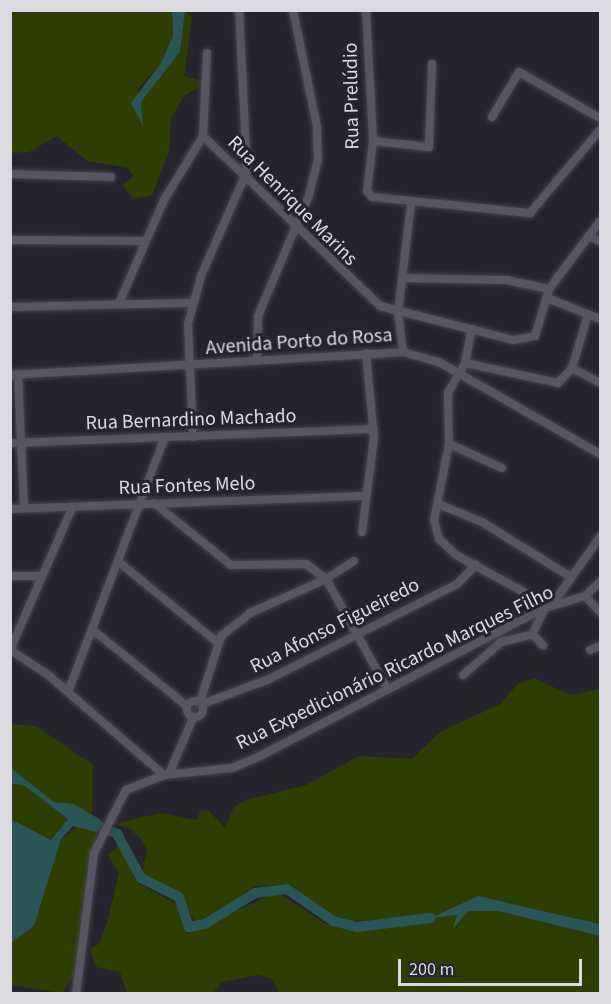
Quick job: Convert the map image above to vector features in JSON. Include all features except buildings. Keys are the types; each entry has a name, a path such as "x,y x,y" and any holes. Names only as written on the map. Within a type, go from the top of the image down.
{"street":[{"path":"193,437 188,366 193,303 245,177 239,10"},
{"path":"257,361 258,316 316,175 319,145 293,10"},
{"name":"Rua Prelúdio","path":"366,10 373,141 367,180 372,197 411,204"},
{"name":"Rua Henrique Marins","path":"207,53 203,136 368,298 398,313 528,341 538,330 548,294"},
{"path":"373,141 429,147 432,64"},
{"path":"492,117 519,72 600,118"},
{"path":"403,352 398,313 411,204 534,212 600,130"},
{"path":"119,303 146,241 203,136"},
{"path":"10,174 111,177"},
{"path":"548,294 600,221"},
{"path":"588,236 600,241"},
{"path":"10,240 146,241"},
{"path":"402,278 506,280 548,294 587,318 600,319"},
{"path":"10,307 193,303"},
{"path":"465,363 553,384 572,368 587,318"},
{"path":"472,329 465,363 448,393 449,444 438,504 439,539 476,565 533,597 546,608"},
{"name":"Avenida Porto do Rosa","path":"14,375 403,352 459,373 600,454"},
{"path":"362,532 364,496 374,429 366,353"},
{"path":"572,368 600,383"},
{"path":"14,375 23,443 24,508"},
{"name":"Rua Bernardino Machado","path":"10,443 164,439 374,429"},
{"path":"68,692 120,563 164,439"},
{"path":"449,444 502,468"},
{"name":"Rua Fontes Melo","path":"10,508 364,496"},
{"path":"154,502 227,564 306,564 326,579 354,633 387,687"},
{"path":"438,504 482,522 569,576"},
{"path":"73,506 10,650 68,692 167,774 193,718 204,712 201,703 217,642 250,613 326,579 354,561"},
{"path":"463,675 506,639 531,634 546,608 600,537"},
{"path":"120,563 217,642"},
{"name":"Rua Afonso Figueiredo","path":"187,706 267,680 354,633 457,584 476,565"},
{"path":"10,576 43,576"},
{"name":"Rua Expedicionário Ricardo Marques Filho","path":"76,993 97,844 126,790 167,774 232,768 306,735 387,687 546,608 585,596 600,582"},
{"path":"585,596 600,612"},
{"path":"93,630 187,706 193,718"},
{"path":"531,634 543,645"},
{"path":"590,650 600,646"}],"green space":[{"path":"10,11 172,11 173,36 161,63 138,89 143,124 141,102 180,52 185,11 192,17 184,76 199,80 200,87 185,95 171,118 169,152 152,195 133,199 123,185 133,176 128,168 87,161 57,136 29,152 11,153"},
{"path":"534,678 570,695 600,689 600,924 478,896 431,917 457,915 454,927 468,911 498,911 600,936 600,993 280,993 271,978 258,975 222,982 213,993 127,993 120,972 96,967 90,949 99,944 108,919 119,873 108,855 118,846 139,884 175,903 187,934 277,892 324,923 352,930 429,918 350,921 327,913 290,884 253,887 208,920 195,922 178,892 142,873 147,850 142,840 129,828 114,824 160,813 198,820 200,811 208,810 225,828 234,807 246,800 306,785 359,756 412,759 440,732 500,704 518,684"},
{"path":"11,724 36,726 93,765 92,815 74,804 54,802 11,768"},
{"path":"10,784 23,785 68,819 52,840 11,819"},
{"path":"80,825 97,832 76,972 62,993 11,985 10,943 34,925 52,858 61,839"}],"shaded area":[{"path":"172,11 185,11 180,52 141,102 143,126 131,103 161,63 173,36"},
{"path":"11,768 54,802 74,804 101,820 97,832 73,826 61,839 34,926 11,943 11,819 51,840 68,819 23,785 11,784"},
{"path":"478,896 600,924 600,936 498,911 468,911 453,929 457,915 430,918"}],"waterway":[{"path":"87,821 117,834 141,878 179,897 189,927 205,924 255,893 287,889 333,921 357,927 430,918"}]}
